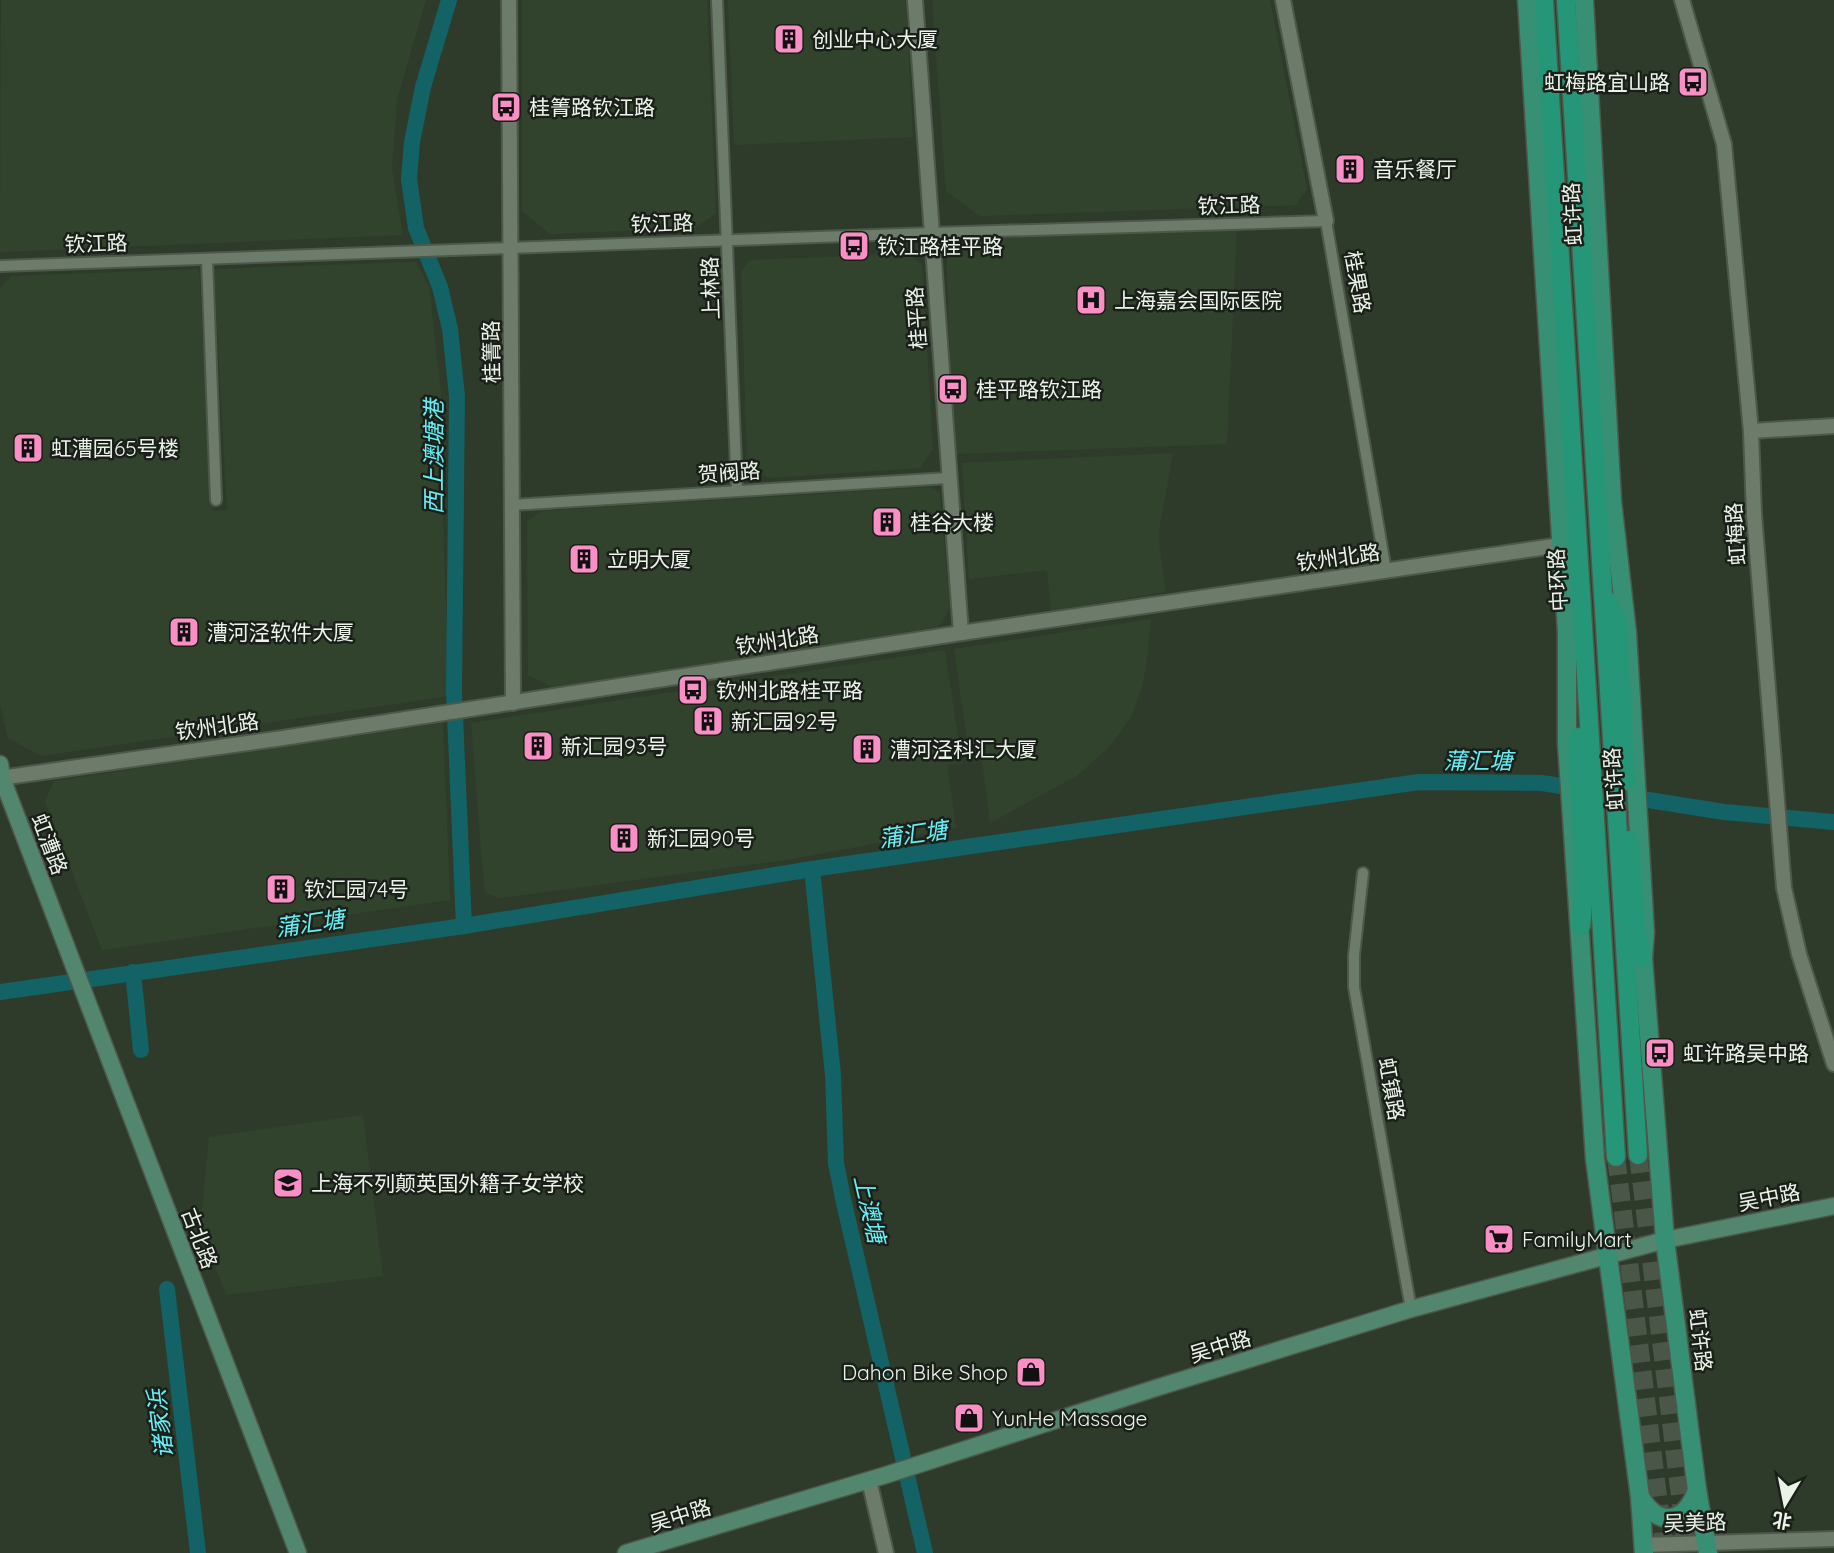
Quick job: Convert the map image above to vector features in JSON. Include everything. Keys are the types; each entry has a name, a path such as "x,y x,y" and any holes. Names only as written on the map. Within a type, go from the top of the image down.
{"highway":[{"name":"中环路","path":"1544,0 1584,653 1579,761 1582,818 1616,1157"},
{"name":"中环路","path":"1566,0 1602,592 1624,766 1628,823 1638,1155"},
{"path":"1581,926 1584,899 1582,818"},
{"path":"1628,823 1637,933 1643,958"}],"main road":[{"name":"虹许路","path":"1527,0 1561,545 1579,761"},
{"name":"虹许路","path":"1584,0 1612,501 1627,633 1624,766"},
{"name":"虹漕路","path":"1,773 63,937"},
{"path":"1581,926 1595,1159 1640,1497 1643,1549"},
{"name":"古北路","path":"63,937 298,1553"},
{"name":"虹许路","path":"1643,958 1665,1240 1697,1490 1707,1547"},
{"name":"吴中路","path":"626,1553 886,1475 1411,1309 1665,1240 1834,1206"},
{"path":"1640,1497 1653,1513 1670,1518 1680,1516 1688,1509 1697,1490"}],"street":[{"name":"桂箐路","path":"509,0 513,703"},
{"name":"上林路","path":"717,0 737,491"},
{"name":"桂平路","path":"915,0 961,633"},
{"name":"桂果路","path":"1283,0 1326,222 1386,571"},
{"name":"虹梅路","path":"1682,0 1724,144 1751,431 1754,514 1784,888 1791,923 1834,1064"},
{"name":"钦江路","path":"0,266 931,233 1326,222"},
{"path":"207,259 216,500"},
{"path":"1751,431 1834,426"},
{"name":"贺阀路","path":"512,505 948,478"},
{"name":"钦州北路","path":"1,773 513,703 961,633 1561,545"},
{"name":"虹镇路","path":"1363,873 1354,955 1354,988 1411,1309"},
{"path":"869,1480 886,1553"},
{"name":"吴美路","path":"1643,1549 1834,1539"}],"shaded area":[{"path":"1,0 426,0 397,99 392,169 403,235 0,252"},
{"path":"522,0 707,0 716,213 695,228 550,234 522,211"},
{"path":"728,0 906,0 913,137 734,145"},
{"path":"932,0 1270,0 1307,189 1296,205 979,216 946,191"},
{"name":"上海嘉会国际医院","path":"1237,228 1227,444 953,454 946,237"},
{"path":"908,254 922,265 933,449 920,468 767,478 747,459 741,272 750,260"},
{"path":"416,262 429,286 441,392 449,696 41,756 8,738 0,704 0,288 12,276 199,269 212,511 227,510 214,269"},
{"path":"1173,453 1158,536 1166,592 1051,611 1047,570 969,579 962,463"},
{"path":"931,487 940,493 950,609 938,627 554,688 528,675 527,521 542,511"},
{"path":"1151,619 1142,688 1131,717 1111,745 1078,775 990,823 982,760 970,761 954,649"},
{"path":"945,650 962,763 947,765 956,828 793,859 500,898 486,893 471,723"},
{"path":"443,723 450,900 102,950 45,801 54,781"},
{"name":"上海不列颠英国外籍子女学校","path":"363,1115 383,1276 226,1295 200,1228 209,1137"}],"waterway":[{"name":"西上澳塘港","path":"449,0 423,87 412,142 409,179 416,228 440,287 450,329 457,396 454,691 464,926"},
{"name":"蒲汇塘","path":"0,992 464,926 812,869 1419,782 1542,783 1724,812 1834,822"},
{"name":"上澳塘","path":"812,869 833,1075 836,1163 925,1553"},
{"name":"诸家浜","path":"133,972 141,1050"},
{"name":"诸家浜","path":"167,1289 198,1553"}],"tunnel":[{"path":"1638,1155 1687,1553"},
{"path":"1616,1157 1665,1553"}],"place":[{"name":"创业中心大厦","path":"789,39"},
{"name":"虹梅路宜山路","path":"1693,82"},
{"name":"桂箐路钦江路","path":"506,107"},
{"name":"音乐餐厅","path":"1350,169"},
{"name":"钦江路桂平路","path":"854,246"},
{"name":"上海嘉会国际医院","path":"1091,300"},
{"name":"桂平路钦江路","path":"953,389"},
{"name":"虹漕园65号楼","path":"28,448"},
{"name":"桂谷大楼","path":"887,522"},
{"name":"立明大厦","path":"584,559"},
{"name":"漕河泾软件大厦","path":"184,632"},
{"name":"钦州北路桂平路","path":"693,690"},
{"name":"新汇园92号","path":"708,721"},
{"name":"新汇园93号","path":"538,746"},
{"name":"漕河泾科汇大厦","path":"867,749"},
{"name":"新汇园90号","path":"624,838"},
{"name":"钦汇园74号","path":"281,889"},
{"name":"虹许路吴中路","path":"1660,1053"},
{"name":"上海不列颠英国外籍子女学校","path":"288,1183"},
{"name":"FamilyMart","path":"1499,1239"},
{"name":"Dahon Bike Shop","path":"1031,1372"},
{"name":"YunHe Massage","path":"969,1418"}]}
